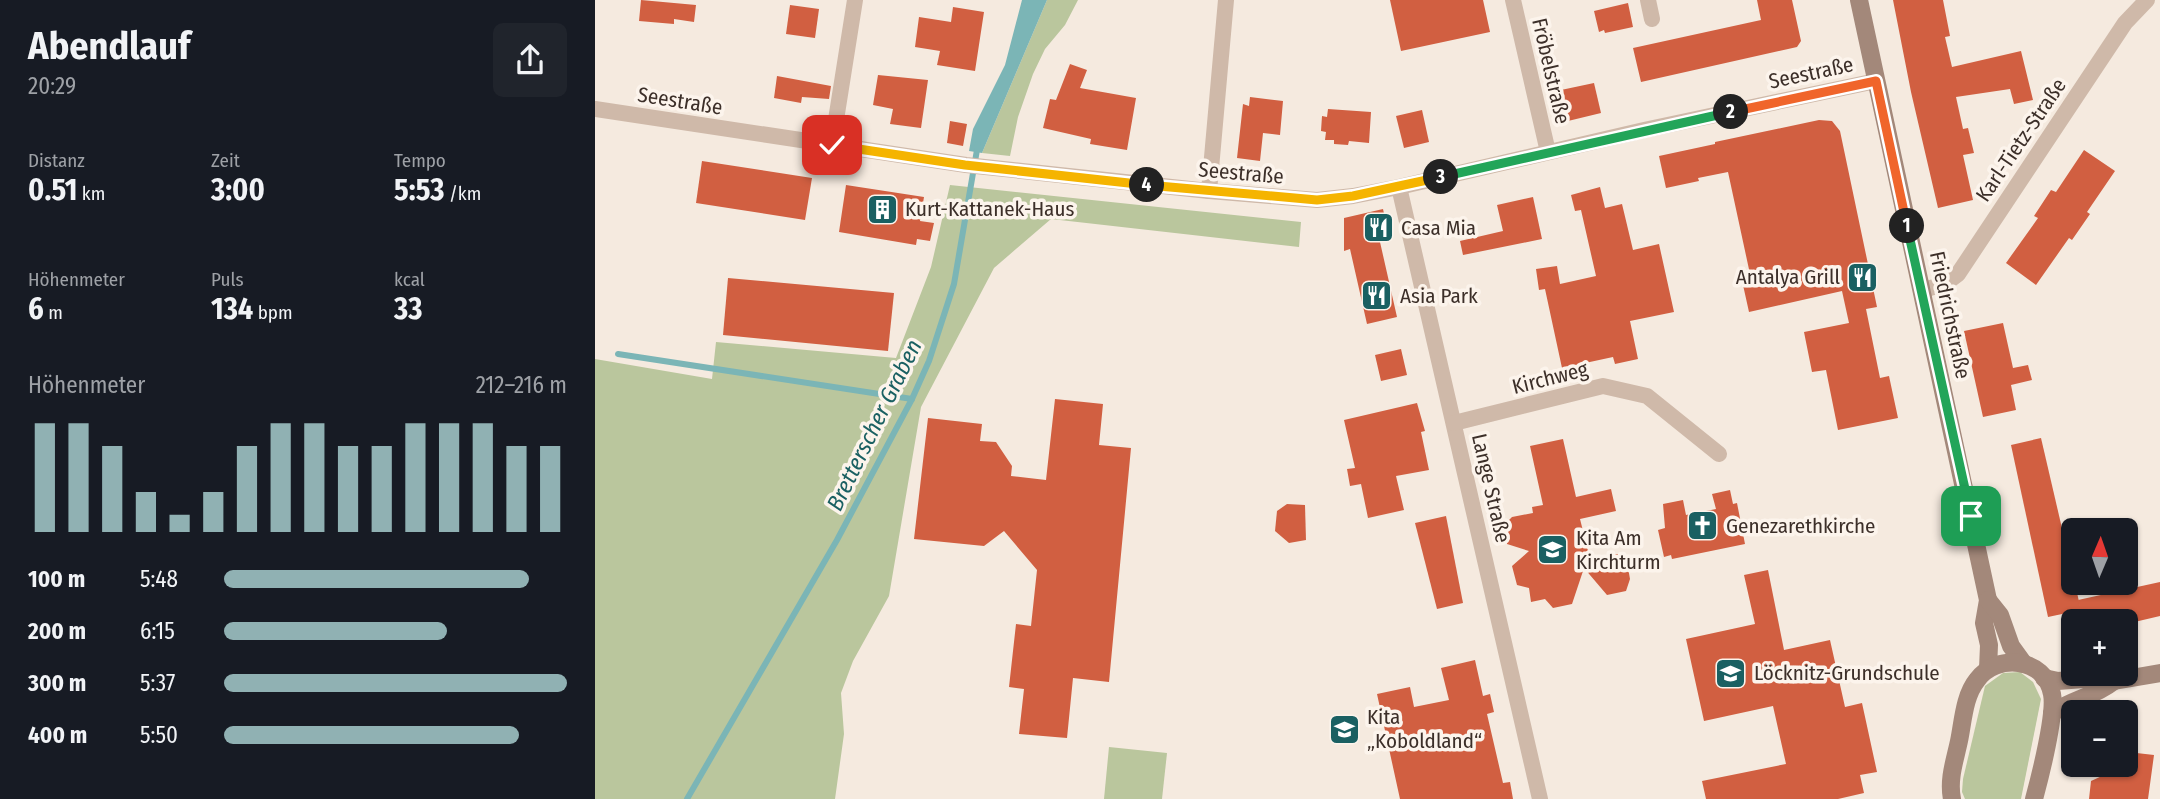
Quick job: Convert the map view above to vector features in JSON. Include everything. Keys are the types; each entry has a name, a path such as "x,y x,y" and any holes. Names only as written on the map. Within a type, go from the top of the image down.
{"main road":[{"name":"Friedrichstraße","path":"1859,0 1988,600 1984,623 1989,645 1988,669"},
{"name":"Friedrichstraße","path":"1988,600 2000,615 2011,646 2024,664"},
{"path":"1952,799 1951,777 1969,694 1978,677 2003,662 2024,664 2033,668 2044,678 2052,694 2052,713 2034,799"},
{"path":"2138,677 2160,673"},
{"path":"2044,678 2061,681"},
{"path":"2052,713 2074,701 2099,693 2108,686"}],"street":[{"path":"832,145 855,0"},
{"path":"1209,191 1226,0"},
{"name":"Fröbelstraße","path":"1513,0 1548,152"},
{"path":"1648,0 1652,19"},
{"name":"Karl-Tietz-Straße","path":"1921,291 1946,283 1958,274 2125,23 2147,0"},
{"name":"Seestraße","path":"595,109 965,165 1317,200 1399,187 1876,81"},
{"name":"Lange Straße","path":"1399,187 1540,799"},
{"name":"Kirchweg","path":"1454,423 1603,386 1647,396 1719,454"}],"green space":[{"path":"1047,0 1078,0 1065,25 1045,49 1033,74 1018,117 1010,156 982,153"},
{"path":"950,185 1301,222 1299,247 1051,219 994,268 921,407 889,596 853,661 841,693 844,734 835,799 595,799 595,359 712,379 716,342 896,358 931,267"},
{"path":"2020,672 2033,682 2041,699 2021,799 1965,799 1962,792 1963,779 1985,686 2003,673"},
{"path":"1109,747 1167,753 1162,799 1104,799"}],"water":[{"path":"1022,0 1047,0 982,153 969,151 973,129 1005,65"}],"building":[{"path":"641,0 696,5 694,22 674,19 674,24 639,21"},
{"path":"1390,0 1483,0 1490,32 1401,51"},
{"path":"1757,0 1792,0 1801,41 1797,47 1641,82 1633,48 1761,20"},
{"path":"1893,0 1943,0 1950,36 1945,37 1952,67 2021,51 2033,100 2014,104 2010,89 1956,97 1963,129 1968,128 1974,153 1963,155 1973,200 1938,208"},
{"path":"1628,3 1633,27 1599,32 1594,11"},
{"path":"790,5 819,9 815,38 786,34"},
{"path":"953,7 984,12 975,71 937,65 940,51 915,47 919,17 951,22"},
{"path":"1070,64 1087,70 1080,88 1136,98 1127,150 1090,144 1091,139 1043,128 1050,99 1056,100"},
{"path":"878,75 928,80 921,128 890,124 893,109 873,105"},
{"path":"777,76 831,86 829,99 802,97 801,103 774,98"},
{"path":"1594,83 1601,113 1568,121 1561,90"},
{"path":"1250,97 1283,101 1280,135 1263,133 1260,161 1237,158 1243,104 1249,106"},
{"path":"1328,109 1371,112 1369,143 1349,141 1348,145 1325,140 1326,132 1321,131 1322,116 1327,117"},
{"path":"1422,110 1429,142 1404,148 1396,116"},
{"path":"1819,120 1832,121 1840,131 1877,307 1866,309 1880,378 1889,376 1898,418 1838,430 1826,370 1812,372 1804,332 1849,323 1842,291 1749,312 1741,276 1750,274 1728,172 1666,188 1659,156"},
{"path":"950,121 967,124 963,146 947,143"},
{"path":"2084,150 2115,171 2072,240 2069,238 2036,285 2006,263 2038,218 2034,216 2051,190 2056,192"},
{"path":"702,161 812,178 805,220 696,203"},
{"name":"Kurt-Kattanek-Haus","path":"846,185 924,197 920,221 934,223 930,241 917,239 916,245 839,232"},
{"path":"1600,187 1605,208 1622,204 1633,250 1659,244 1674,312 1630,321 1638,359 1615,364 1613,357 1562,368 1545,289 1539,290 1536,269 1557,266 1560,284 1596,276 1581,210 1575,211 1571,195"},
{"path":"1533,197 1542,239 1463,255 1460,241 1503,231 1497,205"},
{"path":"1383,209 1390,240 1380,242 1397,317 1367,324 1350,249 1344,251 1344,218"},
{"path":"728,278 894,293 888,351 723,335"},
{"path":"2003,323 2013,368 2028,365 2032,380 2011,385 2016,410 1983,417 1964,331"},
{"path":"1401,349 1407,375 1381,381 1375,355"},
{"path":"1055,399 1103,404 1099,445 1131,448 1109,682 1073,678 1067,738 1019,734 1024,689 1009,687 1016,624 1031,626 1037,570 1004,531 984,546 914,539 928,418 982,424 980,441 996,442 1012,466 1011,476 1046,480"},
{"path":"1417,403 1425,431 1421,432 1429,470 1396,476 1404,510 1368,518 1361,484 1350,486 1347,469 1355,468 1344,420"},
{"path":"2041,438 2061,524 2061,595 2078,595 2081,609 2061,609 2061,614 2048,617 2011,445"},
{"name":"Kita Am Kirchturm","path":"1563,439 1576,497 1611,489 1616,511 1580,519 1589,555 1587,561 1618,554 1627,562 1630,579 1626,591 1607,595 1584,568 1572,604 1553,608 1545,599 1531,602 1529,588 1517,585 1512,566 1529,551 1507,544 1503,526 1512,517 1533,513 1532,507 1543,505 1530,446"},
{"name":"Genezarethkirche","path":"1730,490 1733,504 1737,503 1745,544 1672,559 1671,555 1664,557 1658,530 1665,528 1663,504 1683,500 1686,515 1716,509 1712,494"},
{"path":"1287,504 1305,505 1306,540 1289,543 1275,531 1277,511"},
{"path":"1446,516 1463,603 1437,609 1415,523"},
{"path":"1768,570 1784,650 1830,640 1845,707 1862,703 1877,772 1860,775 1864,793 1838,799 1706,799 1702,781 1786,764 1773,706 1704,721 1686,639 1755,624 1744,575"},
{"path":"2160,582 2160,616 2138,621 2138,609 2080,609 2078,600 2101,595 2139,595 2139,587"},
{"path":"1475,660 1483,696 1490,694 1494,712 1487,714 1503,783 1510,782 1513,799 1400,799 1377,694 1410,687 1414,707 1449,700 1441,668"},
{"path":"2138,753 2154,755 2148,799 2089,799 2091,781 2100,777 2138,777"}],"waterway":[{"name":"Bretterscher Graben","path":"687,799 837,540 912,399 929,361 954,284 978,144"},
{"path":"618,354 912,399"}],"place":[{"name":"Kurt-Kattanek-Haus","path":"882,209"},
{"name":"Casa Mia","path":"1378,228"},
{"name":"Antalya Grill","path":"1863,277"},
{"name":"Asia Park","path":"1377,296"},
{"name":"Genezarethkirche","path":"1703,526"},
{"name":"Kita Am Kirchturm","path":"1553,550"},
{"name":"Löcknitz-Grundschule","path":"1731,673"},
{"name":"Kita „Koboldland“","path":"1344,729"}],"route":[{"path":"832,145 965,165 1317,200 1399,187 1644,130 1876,81 1971,516"}]}
